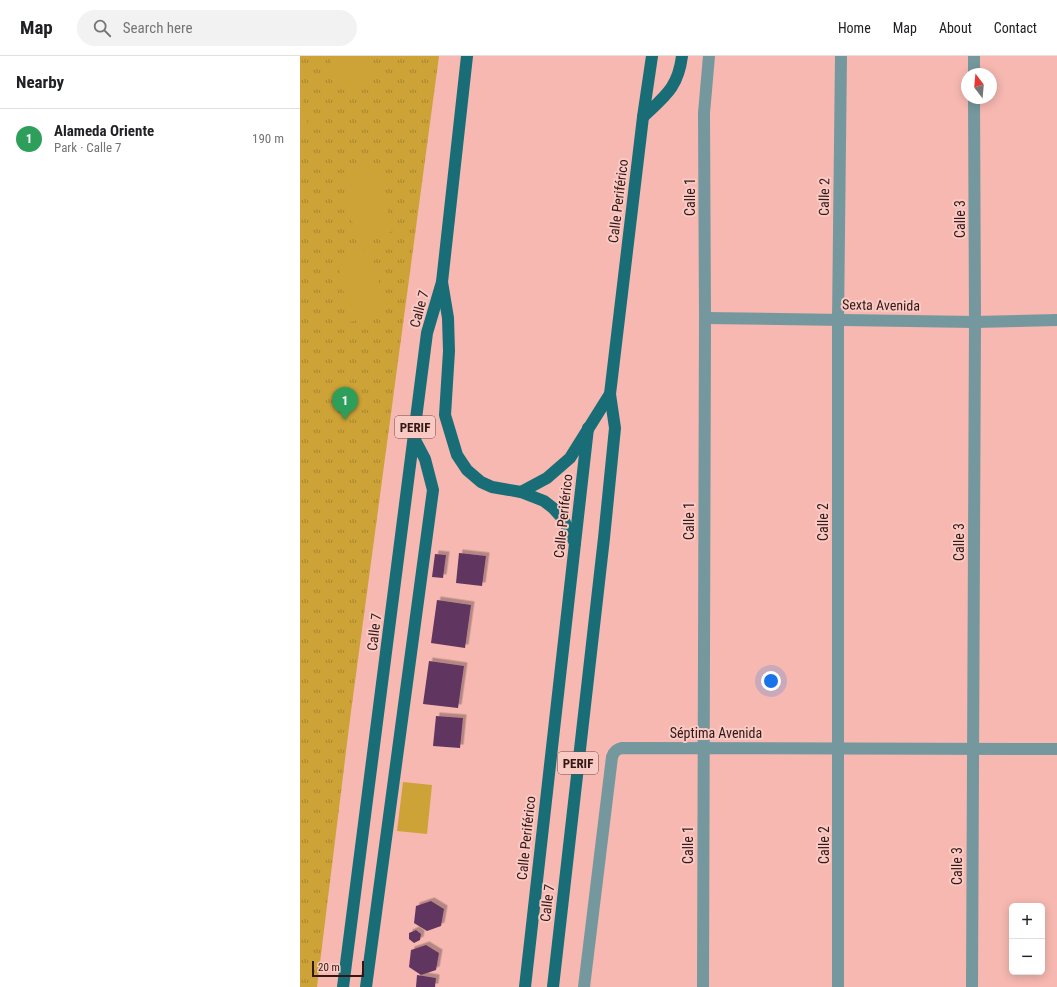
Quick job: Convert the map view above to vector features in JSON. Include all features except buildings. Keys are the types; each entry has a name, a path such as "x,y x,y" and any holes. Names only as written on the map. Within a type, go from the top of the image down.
{"main road":[{"name":"PERIF","path":"442,282 467,56"},
{"name":"Calle Periférico","path":"525,987 588,428 610,394 643,117 652,56"},
{"path":"643,117 668,94 676,81 682,56"},
{"path":"442,282 448,318 449,351 445,415 457,455 467,470 480,482 492,487 521,492 544,501 563,519 575,544"},
{"name":"Calle 7","path":"343,987 427,333 442,282"},
{"name":"Calle 7","path":"553,987 616,428 610,394"},
{"path":"521,492 547,478 570,458 588,428"},
{"path":"366,987 433,490 424,459 414,438"}],"street":[{"name":"Calle 1","path":"703,987 705,318 704,114 710,56"},
{"name":"Calle 2","path":"838,987 838,320 841,56"},
{"path":"974,56 974,68"},
{"name":"Calle 3","path":"972,987 972,749 976,322 974,104"},
{"name":"Sexta Avenida","path":"705,318 976,322 1057,320"},
{"name":"Séptima Avenida","path":"584,987 612,757 614,752 618,749 1057,749"}],"green space":[{"path":"300,56 439,56 350,719 317,987 300,987"},
{"path":"329,56 367,56 372,80 337,88"},
{"path":"300,89 309,129 300,131"},
{"path":"377,165 392,232 356,239 342,173"},
{"path":"371,248 386,314 350,322 336,256"},
{"path":"403,782 432,785 427,834 397,831"}],"place":[{"name":"Alameda Oriente","path":"345,420"}]}
